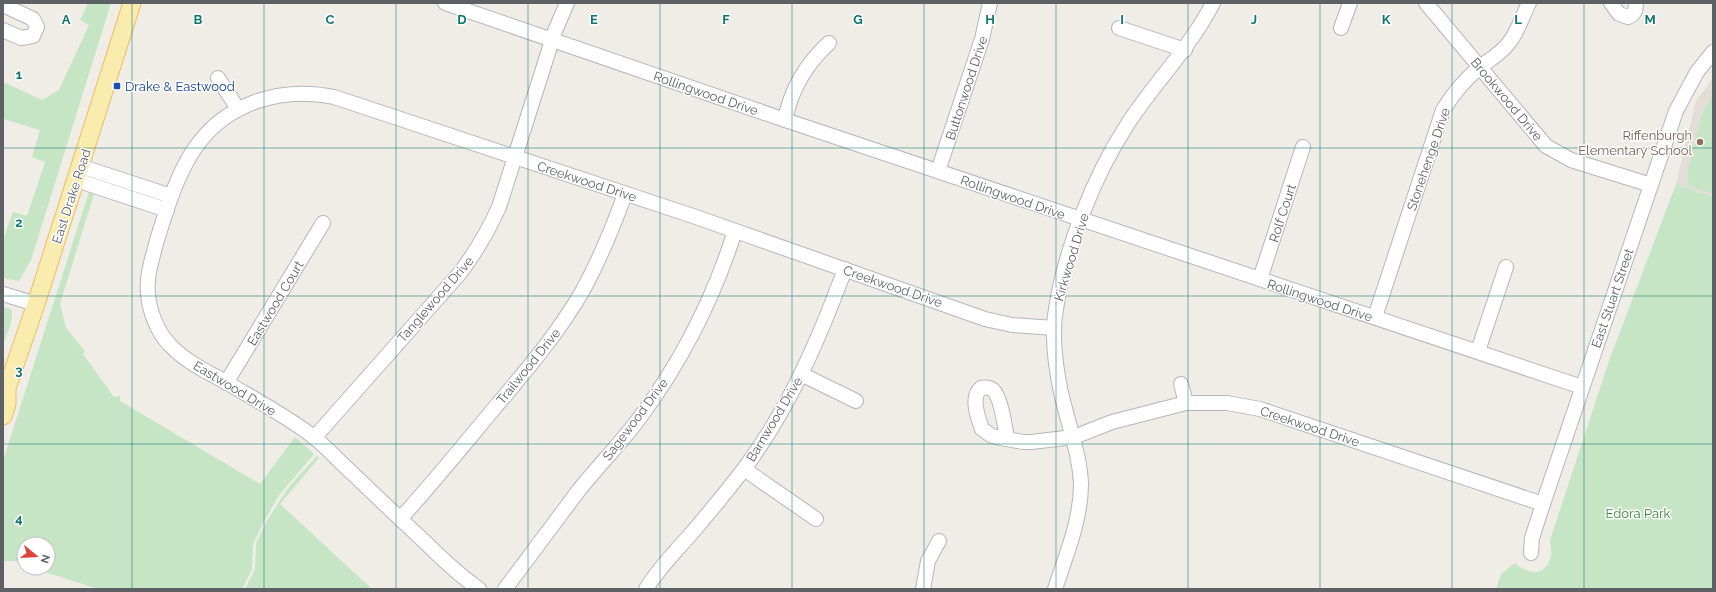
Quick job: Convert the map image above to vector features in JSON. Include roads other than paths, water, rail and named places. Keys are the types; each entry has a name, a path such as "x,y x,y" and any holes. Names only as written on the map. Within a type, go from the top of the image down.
{"main road":[{"name":"East Drake Road","path":"3,416 7,404 5,390 36,304 132,3"}],"street":[{"name":"Rollingwood Drive","path":"445,3 1081,220 1582,387"},
{"name":"Tanglewood Drive","path":"314,438 460,273 477,250 499,207 552,40 567,3"},
{"name":"Buttonwood Drive","path":"938,171 982,39 990,3"},
{"name":"Kirkwood Drive","path":"1055,589 1079,513 1081,485 1074,437 1066,414 1054,352 1055,310 1062,278 1081,220 1094,186 1107,159 1144,100 1185,50 1213,3"},
{"path":"1341,28 1350,3"},
{"name":"Brookwood Drive","path":"1426,3 1536,136 1546,146 1570,160 1651,185"},
{"name":"Stonehenge Drive","path":"1375,318 1443,110 1456,90 1507,45 1514,35 1529,3"},
{"path":"1611,3 1620,14 1628,17 1632,16 1635,12 1636,3"},
{"path":"3,5 33,19 37,27 33,36 25,38 3,30"},
{"path":"1119,28 1185,50"},
{"path":"785,120 791,95 798,80 817,54 828,43"},
{"name":"East Stuart Street","path":"1531,553 1532,538 1543,504 1676,111 1697,72 1713,52"},
{"path":"218,78 238,109"},
{"name":"Creekwood Drive","path":"167,210 185,163 196,146 223,118 238,109 266,98 286,94 322,94 735,231 998,323 1054,328"},
{"name":"Rolf Court","path":"1260,280 1303,147"},
{"path":"78,173 172,196"},
{"path":"78,173 167,210"},
{"name":"Trailwood Drive","path":"400,519 435,481 521,377 563,322 599,260 625,194"},
{"name":"Eastwood Drive","path":"167,210 148,279 150,306 159,331 169,344 184,358 285,418 314,438 446,562 479,589"},
{"name":"Eastwood Court","path":"226,383 323,223"},
{"name":"Sagewood Drive","path":"505,589 580,488 642,414 674,366 692,335 714,290 735,231"},
{"path":"1478,352 1506,267"},
{"name":"Barnwood Drive","path":"646,589 663,565 715,505 763,443 801,374 830,310 845,269"},
{"path":"3,294 36,304"},
{"path":"801,374 856,401"},
{"path":"1181,384 1186,403"},
{"name":"Creekwood Drive","path":"1007,438 1023,442 1074,437 1112,422 1186,403 1227,403 1260,409 1543,504"},
{"path":"744,469 816,519"},
{"path":"923,589 928,561 939,541"}],"place":[{"name":"Drake & Eastwood","path":"117,86"},
{"name":"Riffenburgh Elementary School","path":"1700,142"}],"park label":[{"name":"Edora Park","path":"1638,513"}]}
